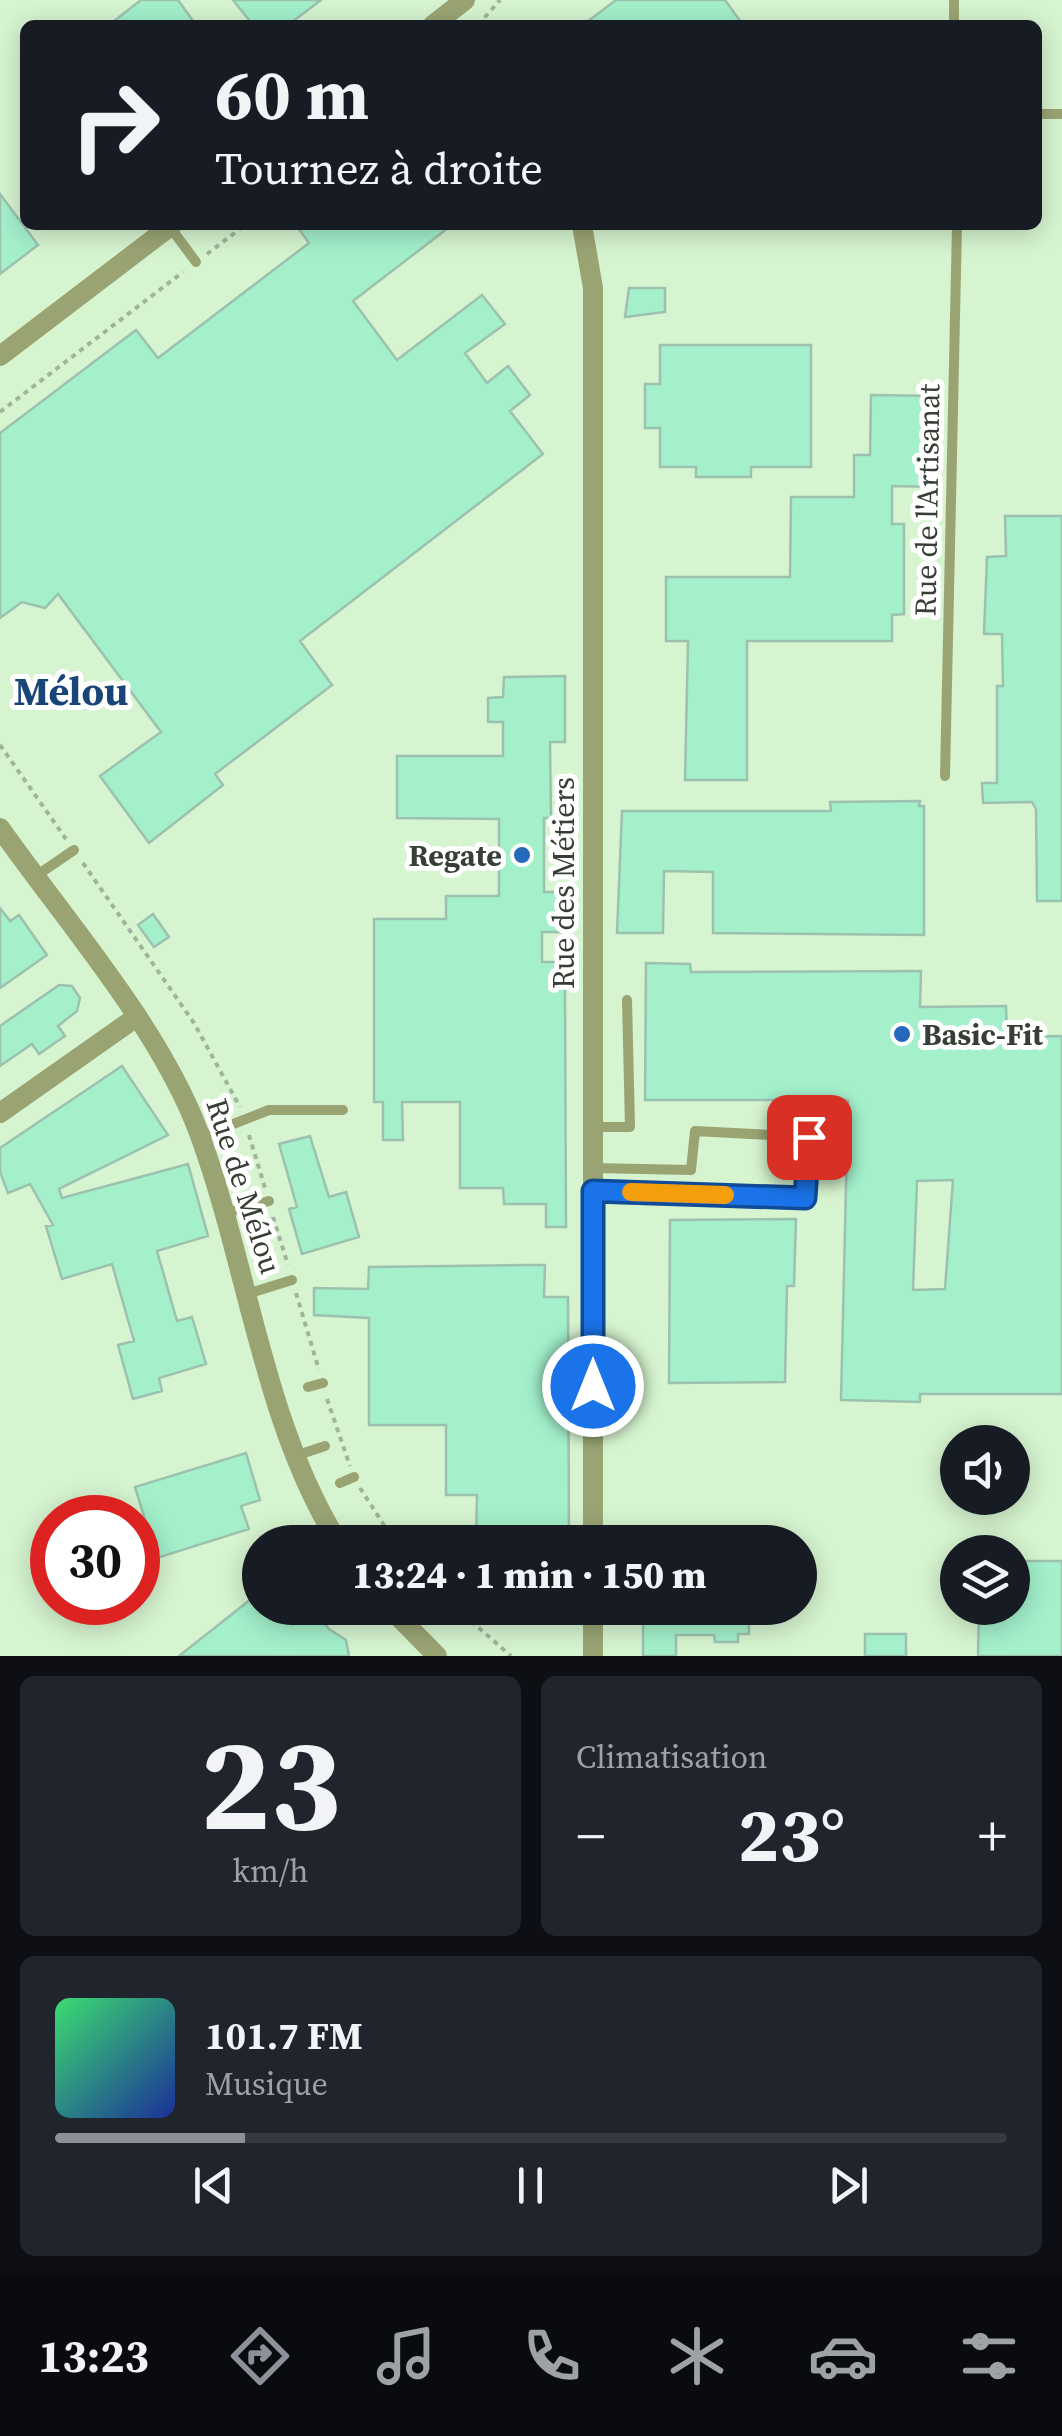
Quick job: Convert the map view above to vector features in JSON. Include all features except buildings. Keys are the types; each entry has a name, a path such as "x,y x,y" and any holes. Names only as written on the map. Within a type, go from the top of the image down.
{"street":[{"path":"440,20 465,0"},
{"path":"0,356 166,230"},
{"name":"Rue des Métiers","path":"583,230 593,288 593,1525"},
{"name":"Rue de Mélou","path":"0,828 172,1074 200,1136 295,1456 330,1525"},
{"path":"0,1112 135,1018"},
{"path":"407,1625 437,1656"},
{"path":"593,1625 593,1656"}],"lane":[{"path":"174,230 196,262"},
{"name":"Rue de l'Artisanat","path":"945,776 957,230"},
{"path":"35,877 74,850"},
{"path":"593,1128 630,1126 627,1000"},
{"path":"200,1136 269,1110 343,1110"},
{"path":"593,1168 691,1170 694,1131 809,1137 805,1198 593,1191"},
{"path":"223,1214 269,1201"},
{"path":"248,1294 292,1280"},
{"path":"308,1387 322,1382"},
{"path":"295,1456 325,1446"},
{"path":"340,1483 354,1477"}],"path":[{"path":"482,20 500,0"},
{"path":"0,412 238,230"},
{"path":"475,1625 511,1656"}],"shaded area":[{"path":"0,0 1062,0 1062,1656 0,1656"}],"slow traffic":[{"path":"631,1192 725,1195"}],"place":[{"name":"Regate","path":"522,855"},
{"name":"Basic-Fit","path":"902,1034"}],"district":[{"name":"Mélou","path":"71,691"}],"route":[{"path":"593,1386 593,1191 805,1198 809,1137"}]}
